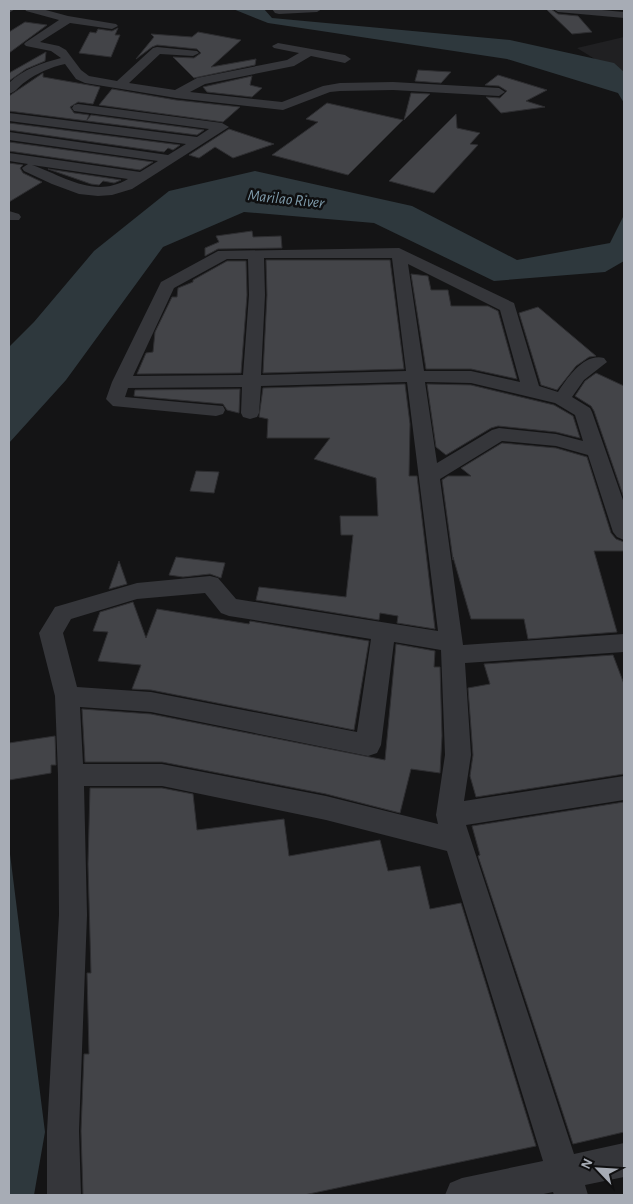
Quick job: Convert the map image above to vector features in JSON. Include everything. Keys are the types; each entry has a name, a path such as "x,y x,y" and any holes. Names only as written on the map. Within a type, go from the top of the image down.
{"street":[{"path":"30,9 68,19 112,26"},
{"path":"277,9 278,11 317,9"},
{"path":"558,9 624,15"},
{"path":"68,19 30,44 59,50 77,75 85,79 118,85 176,94 283,106 327,89 340,87 393,86 499,92"},
{"path":"278,46 345,59"},
{"path":"118,85 157,50 192,53"},
{"path":"176,94 201,81 279,66 308,53"},
{"path":"9,90 13,79 56,62 68,60"},
{"path":"9,158 75,189 94,193 132,184 170,158 222,127 78,108"},
{"path":"9,117 198,141"},
{"path":"9,136 170,158"},
{"path":"9,158 142,177"},
{"path":"399,252 452,648 458,755 449,815 568,1184"},
{"path":"216,410 116,401 115,399 121,382 167,285 224,254 399,252 508,307 531,390"},
{"path":"250,413 257,296 256,254"},
{"path":"562,399 578,376 598,362"},
{"path":"121,382 252,381 416,376 471,377 562,399 583,412 624,532"},
{"path":"430,476 499,434 556,440 595,450"},
{"path":"64,1195 63,1132 73,915 71,775 67,696 51,633 63,613 136,591 210,584 229,607 384,631 484,654 624,643"},
{"path":"67,696 151,702 368,745 384,631"},
{"path":"71,775 162,775 326,808 457,842"},
{"path":"449,815 624,788"},
{"path":"462,1195 568,1184 624,1160"}],"shaded area":[{"path":"624,37 624,77 577,48"}],"water":[{"path":"233,9 264,9 272,18 510,40 614,63 624,72 624,103 618,93 507,59 268,23"},
{"name":"Marilao River","path":"255,171 412,206 517,260 610,243 624,215 624,261 605,272 494,281 374,223 244,212 163,247 66,380 9,443 9,347 34,322 94,251 169,191"},
{"path":"9,846 45,1132 34,1195 9,1195"}],"building":[{"path":"546,9 551,9 558,14 578,16 592,32 572,34"},
{"path":"25,22 47,25 9,53 9,32"},
{"path":"118,28 115,35 120,35 111,57 79,53 90,32 96,33 98,29 112,31"},
{"path":"198,32 241,40 211,67 256,59 255,65 194,78 173,57 194,58 201,53 197,49 157,45 136,59 154,37 151,34 192,37"},
{"path":"46,52 45,61 26,69 9,81 9,73"},
{"path":"418,70 451,72 441,83 415,81"},
{"path":"43,73 43,77 100,87 93,104 78,102 70,107 74,113 89,115 87,120 91,115 204,130 197,135 9,111 9,96"},
{"path":"498,75 547,90 526,101 545,107 501,113 486,97 500,98 507,91 499,86 485,85"},
{"path":"252,76 250,85 262,88 252,97 207,92 203,87"},
{"path":"112,89 176,100 240,107 223,122 99,105"},
{"path":"411,93 430,94 404,120"},
{"path":"327,103 403,120 348,175 272,155 318,122 306,119"},
{"path":"456,114 457,128 480,133 470,144 478,145 434,193 389,181"},
{"path":"9,123 180,145 173,150 168,148 164,152 9,130"},
{"path":"229,129 274,144 233,158 215,147 199,158 189,155"},
{"path":"9,142 153,162 140,170 9,151"},
{"path":"9,163 23,165 20,168 23,173 42,182 9,202"},
{"path":"48,169 121,180 114,183 103,181 99,185 91,184"},
{"path":"252,231 253,237 281,236 282,248 218,249 205,256 205,248 219,242 216,236"},
{"path":"266,260 390,260 404,369 263,373 267,295"},
{"path":"227,261 246,261 247,295 241,373 137,374 146,353 153,352 155,332 172,297 177,297 178,288 193,282 193,280"},
{"path":"411,274 428,276 431,290 448,290 451,306 488,306 498,311 517,379 471,369 426,369"},
{"path":"538,307 596,356 589,357 576,366 557,390 541,385 519,313"},
{"path":"596,373 624,386 624,498 594,411 591,406 575,396 585,381"},
{"path":"405,384 410,424 409,476 417,476 435,629 397,623 398,616 380,613 379,620 256,600 259,587 346,597 353,535 341,535 340,516 378,516 376,478 314,459 330,438 267,438 268,419 259,417 263,388"},
{"path":"427,384 471,385 554,405 573,416 580,438 556,432 498,426 491,428 446,455 436,447"},
{"path":"240,389 239,413 227,410 223,404 134,396 135,390"},
{"path":"502,443 556,448 587,457 611,533 616,539 624,542 624,551 594,551 617,632 528,639 524,619 471,619 453,557 453,560 442,480 448,476 471,476 461,468"},
{"path":"196,471 219,472 214,493 190,491"},
{"path":"176,557 225,563 221,578 210,574 183,577 169,575"},
{"path":"119,561 127,584 109,589"},
{"path":"133,602 146,638 157,609 249,624 250,621 369,641 354,730 151,690 132,689 141,665 98,661 108,632 93,631 100,612"},
{"path":"396,644 435,651 434,667 440,667 442,736 440,773 411,769 400,813 326,794 162,762 85,762 82,709 151,714 385,760"},
{"path":"613,655 624,684 624,774 476,797 470,776 473,755 468,688 490,684 484,664"},
{"path":"55,736 56,765 51,765 51,773 9,780 9,743"},
{"path":"90,788 162,788 193,794 197,830 284,819 289,856 380,840 388,871 420,866 430,909 461,903 536,1146 304,1195 83,1195 81,1131 84,1054 89,1054 87,973 91,973 88,864"},
{"path":"624,802 624,1132 573,1144 478,856 480,855 472,826"}]}
